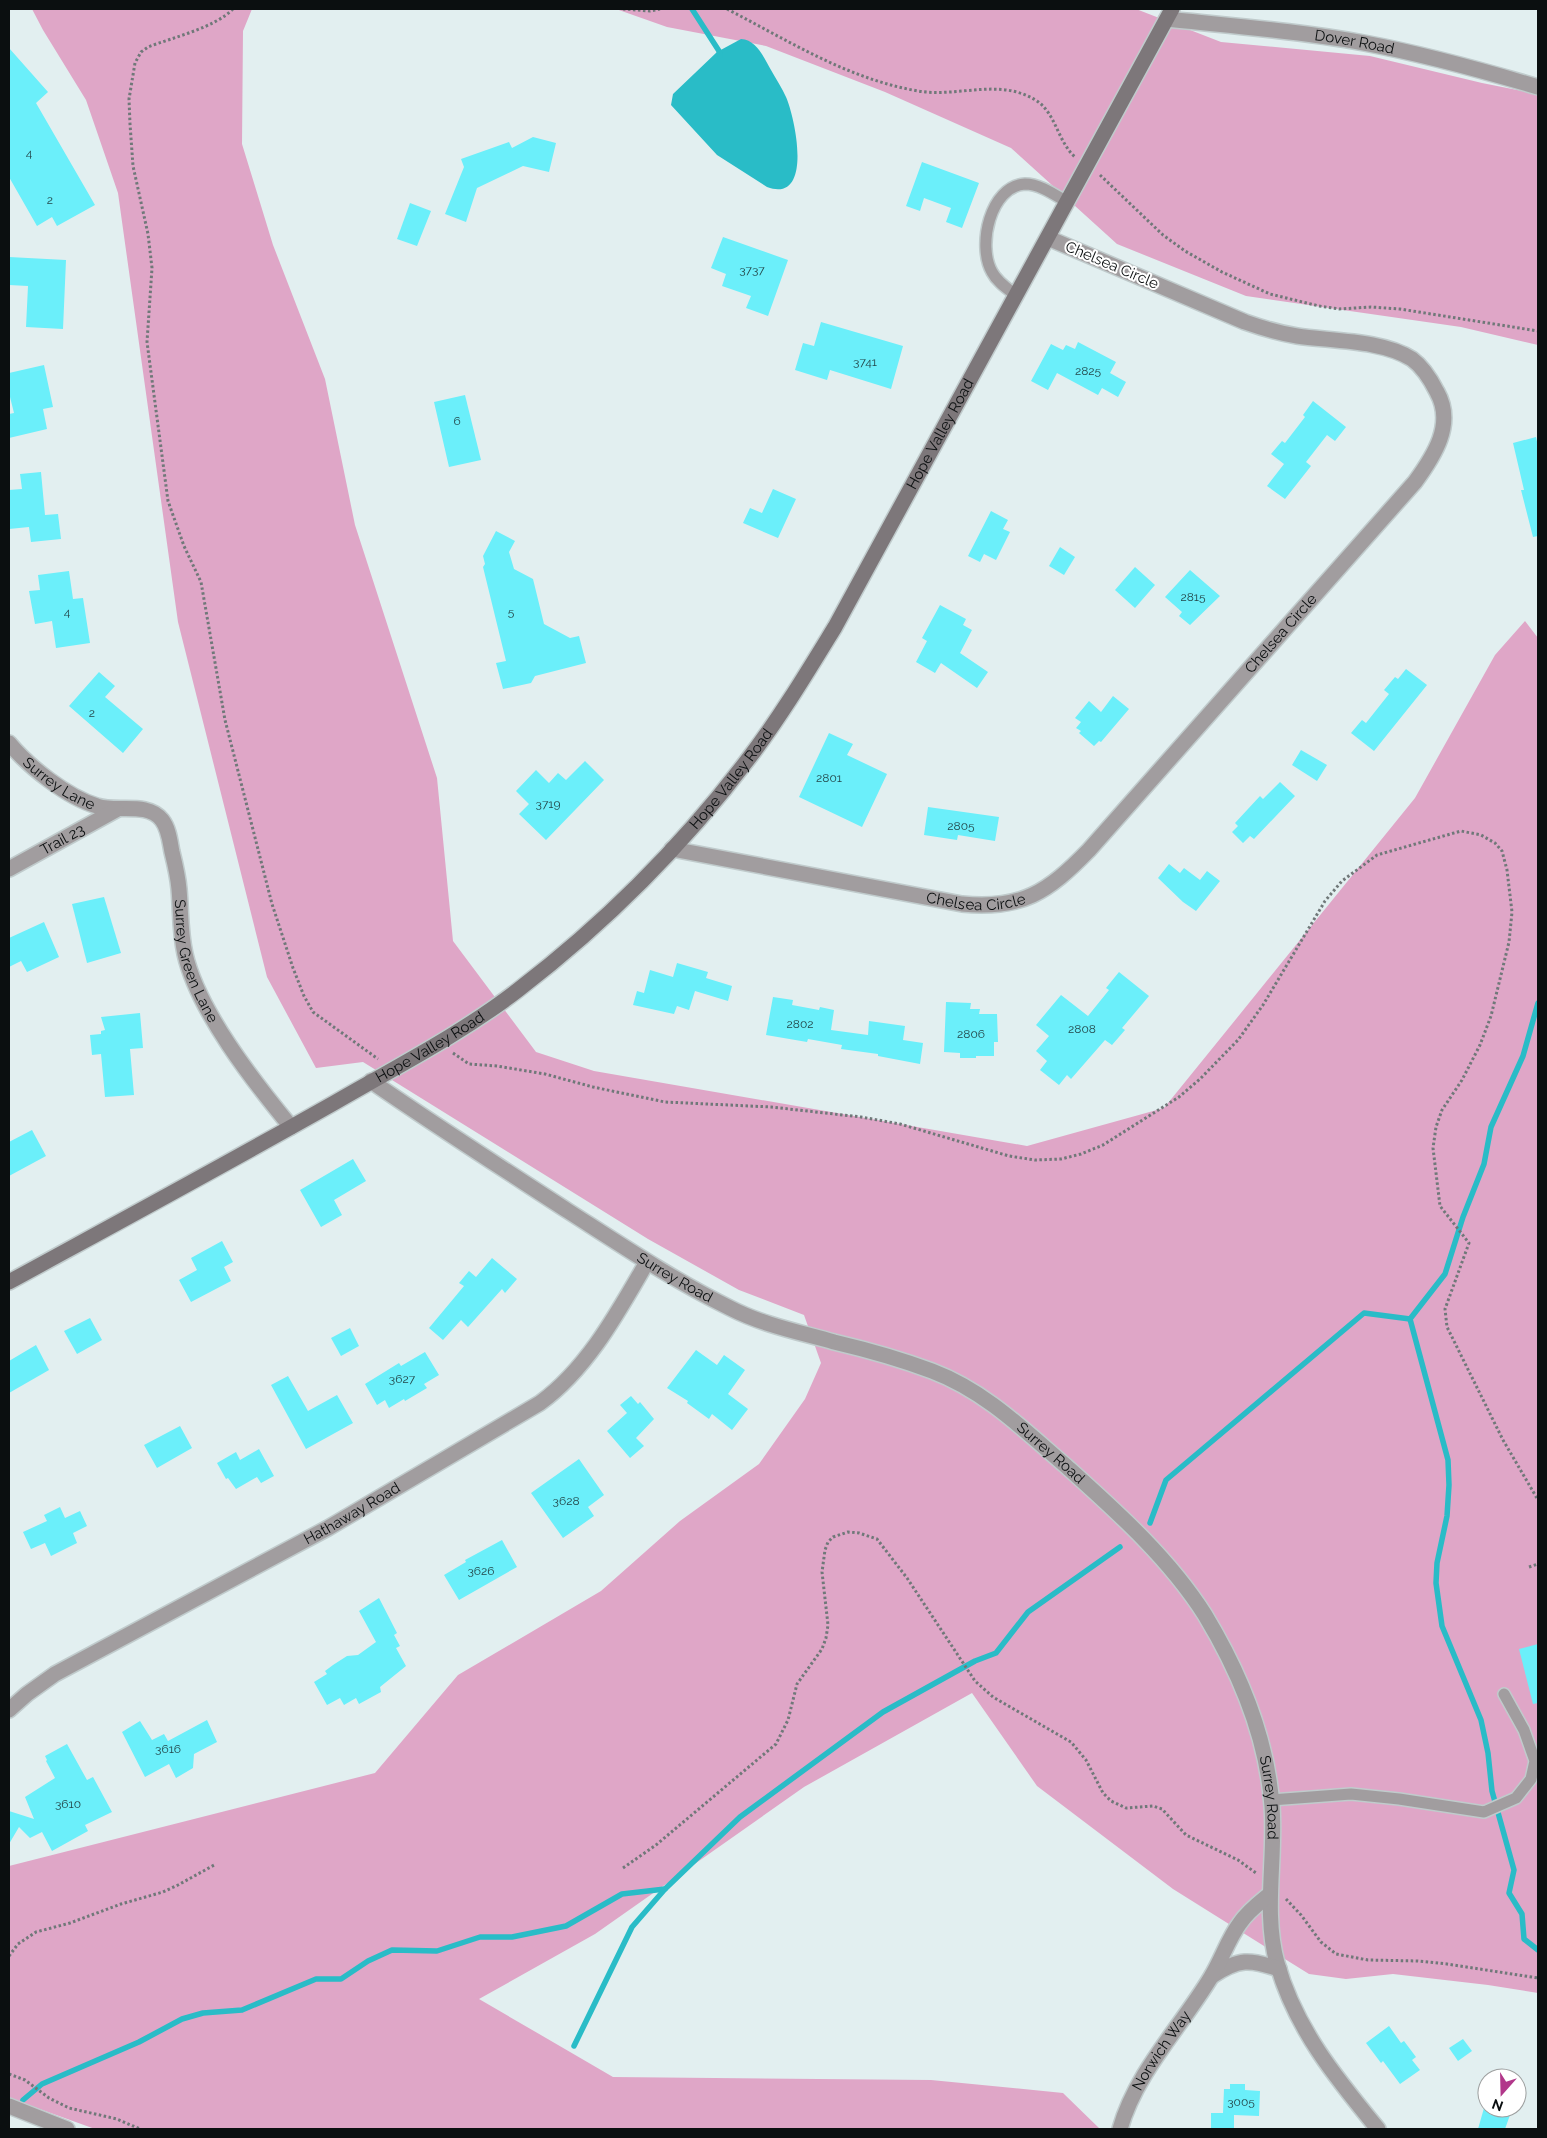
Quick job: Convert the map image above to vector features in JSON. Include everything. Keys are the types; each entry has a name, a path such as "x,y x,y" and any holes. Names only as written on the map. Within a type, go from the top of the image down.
{"main road":[{"name":"Hope Valley Road","path":"9,1282 292,1127 439,1042 517,991 615,906 672,849 750,758 795,692 854,594 1169,14"}],"street":[{"name":"Dover Road","path":"1169,14 1362,42 1457,64 1538,87"},
{"name":"Chelsea Circle","path":"672,849 962,904 1002,905 1022,900 1040,892 1054,883 1089,850 1415,482 1432,459 1440,441 1444,412 1440,397 1432,383 1422,368 1412,359 1374,346 1271,331 1245,322 1048,238"},
{"name":"Surrey Lane","path":"9,743 35,769 68,792 98,807 116,810"},
{"name":"Surrey Green Lane","path":"116,810 136,809 150,811 162,820 168,834 179,888 181,933 185,954 197,990 229,1044 292,1127"},
{"name":"Trail 23","path":"9,869 116,810"},
{"name":"Surrey Road","path":"371,1081 437,1127 674,1279 772,1326 883,1354 936,1373 980,1395 1016,1422 1119,1516 1169,1568 1198,1606 1217,1637 1244,1691 1263,1754 1271,1800 1276,1895 1272,1927 1279,1969 1295,2012 1306,2034 1337,2080 1378,2129"},
{"name":"Hathaway Road","path":"9,1710 27,1694 55,1674 345,1518 540,1403 551,1395 576,1369 607,1330 647,1262"},
{"name":"Norwich Way","path":"1120,2129 1124,2116 1143,2077 1211,1977 1239,1923 1253,1907 1276,1895"},
{"name":"Norwich Way","path":"1211,1977 1226,1966 1243,1961 1258,1962 1279,1969"},
{"path":"9,2106 67,2129"}],"lane":[{"path":"1017,296 997,279 991,271 987,260 985,250 986,236 988,224 994,210 1008,191 1025,184 1042,188 1067,202"},
{"path":"1271,1800 1351,1794 1399,1798 1484,1812 1516,1798 1531,1779 1535,1761 1524,1730 1504,1694"}],"path":[{"path":"233,9 228,14 198,28 148,47 141,52 135,64 131,82 129,99 133,166 148,234 152,268 147,342 168,501 184,546 201,582 225,720 272,904 301,989 314,1012 329,1025 378,1060 387,1055"},
{"path":"623,9 650,11 660,9"},
{"path":"727,9 816,57 887,84 919,92 942,93 995,88 1012,90 1037,102 1047,110 1065,145 1079,161"},
{"path":"1096,171 1163,235 1222,272 1270,294 1339,309 1371,307 1400,309 1538,331"},
{"path":"448,1050 469,1064 496,1066 545,1074 593,1087 658,1100 771,1107 861,1117 900,1124 1009,1156 1035,1160 1061,1159 1081,1154 1111,1140 1179,1097 1200,1079 1238,1040 1263,1005 1325,901 1342,881 1377,856 1461,831 1481,835 1495,843 1502,851 1507,870 1512,912 1509,942 1490,1016 1474,1060 1442,1110 1436,1127 1433,1148 1440,1206 1469,1243 1445,1309 1447,1327 1503,1440 1538,1500"},
{"path":"623,1868 656,1845 770,1750 784,1731 797,1684 822,1649 826,1638 828,1625 822,1562 828,1542 834,1537 848,1532 859,1532 877,1539 907,1578 975,1681 994,1697 1071,1742 1086,1760 1103,1793 1111,1800 1126,1808 1153,1806 1162,1809 1186,1835 1238,1860 1258,1875"},
{"path":"1528,1567 1538,1564"},
{"path":"9,1956 18,1944 36,1932 70,1923 121,1904 163,1892 216,1864"},
{"path":"1276,1895 1300,1915 1321,1942 1336,1954 1368,1960 1418,1961 1447,1964 1538,1978"},
{"path":"9,2074 25,2080 49,2098 69,2108 117,2119 140,2129"}],"shaded area":[{"path":"32,9 252,9 243,31 242,144 273,245 325,379 355,525 437,778 453,941 536,1052 594,1071 1027,1146 1164,1108 1415,798 1495,655 1525,621 1538,638 1538,1993 1393,1974 1346,1979 1309,1974 1173,1889 1037,1786 972,1693 804,1787 595,1934 479,1999 613,2077 931,2080 1063,2093 1100,2129 95,2129 9,2098 9,1866 375,1773 458,1675 601,1591 680,1521 759,1464 805,1399 821,1363 804,1315 739,1290 648,1239 363,1062 316,1068 267,977 178,622 118,193 86,100"},
{"path":"616,9 1136,9 1221,42 1370,56 1482,83 1538,94 1538,345 1461,327 1246,296 1117,244 1011,148 885,92 766,46 667,27"}],"water":[{"path":"741,39 747,40 759,50 783,90 790,107 798,156 796,171 791,183 782,189 767,187 717,155 671,105 673,94 717,52"}],"building":[{"path":"9,48 48,92 36,103 95,205 57,226 52,217 37,226 9,177"},
{"path":"533,137 556,143 549,172 523,166 477,188 466,222 445,214 464,167 461,159 509,142 512,148"},
{"path":"922,162 979,183 962,228 946,222 951,208 924,198 920,211 906,206"},
{"path":"410,203 431,211 417,246 397,239"},
{"path":"723,237 788,260 768,316 746,308 751,296 722,286 726,274 711,268"},
{"path":"9,257 66,260 63,329 26,327 28,286 9,285"},
{"path":"821,322 903,346 891,389 830,370 827,380 795,370 803,343 814,346"},
{"path":"1078,342 1116,362 1110,373 1126,382 1118,397 1102,388 1098,395 1057,373 1048,390 1031,381 1051,344 1063,350 1066,345 1075,349"},
{"path":"44,365 53,407 43,409 47,429 9,438 9,414 14,413 9,393 9,373"},
{"path":"465,395 481,460 449,467 434,402"},
{"path":"1313,401 1346,427 1335,441 1327,435 1306,462 1311,466 1285,499 1267,486 1284,464 1271,454 1282,441 1285,443 1305,417 1303,415"},
{"path":"1536,437 1538,446 1538,536 1533,537 1521,490 1524,490 1513,443"},
{"path":"41,472 45,515 58,514 61,539 31,542 29,527 9,529 9,490 22,489 20,474"},
{"path":"773,489 796,499 778,538 743,523 750,508 762,513"},
{"path":"991,511 1008,520 1003,529 1010,532 996,560 984,554 980,562 968,556"},
{"path":"496,531 515,541 509,552 514,569 533,579 544,624 570,638 579,636 586,663 535,676 531,683 503,689 496,663 506,661 483,567 485,564 483,556"},
{"path":"1060,547 1075,557 1064,575 1049,566"},
{"path":"1135,567 1155,585 1135,608 1115,590"},
{"path":"1190,570 1220,596 1190,625 1179,616 1182,612 1165,597"},
{"path":"69,571 73,599 83,598 90,643 56,648 52,621 35,624 29,591 40,590 38,575"},
{"path":"940,605 966,619 963,625 972,630 960,653 988,672 977,688 941,663 935,673 916,662 927,641 922,638"},
{"path":"1406,669 1427,685 1374,751 1351,733 1362,720 1366,723 1389,694 1384,690 1395,677 1398,679"},
{"path":"99,672 115,686 105,697 143,729 123,753 69,706"},
{"path":"1113,696 1129,709 1101,742 1099,741 1094,746 1079,733 1081,731 1076,728 1081,722 1075,718 1089,701 1101,712"},
{"path":"829,733 853,744 847,755 887,774 862,827 799,797"},
{"path":"1301,750 1327,765 1317,781 1292,765"},
{"path":"585,761 604,780 546,840 519,814 529,804 516,791 536,770 549,783 558,773 566,780"},
{"path":"1280,782 1295,796 1254,839 1250,836 1243,843 1232,832 1238,826 1235,823 1260,796 1263,799"},
{"path":"928,807 999,817 995,841 958,835 957,840 924,835"},
{"path":"1169,864 1180,873 1184,868 1200,880 1207,871 1220,881 1196,911 1183,902 1158,878"},
{"path":"104,897 121,953 87,963 72,904"},
{"path":"44,922 59,957 27,972 21,961 9,967 9,938"},
{"path":"677,963 708,972 706,978 732,986 728,1001 695,991 689,1010 677,1006 674,1014 633,1005 637,991 644,993 650,970 673,977"},
{"path":"1119,972 1149,996 1122,1028 1125,1030 1112,1045 1105,1040 1071,1079 1067,1075 1059,1085 1040,1070 1047,1061 1036,1051 1049,1036 1036,1025 1061,995 1088,1016 1109,990 1106,988"},
{"path":"773,997 793,1000 792,1005 819,1010 820,1007 834,1010 831,1030 868,1035 869,1021 905,1026 903,1040 923,1043 920,1064 878,1056 878,1054 841,1049 842,1045 808,1039 807,1042 766,1035"},
{"path":"946,1002 971,1003 970,1009 980,1009 979,1014 997,1014 998,1042 994,1042 994,1056 960,1058 960,1053 944,1052"},
{"path":"140,1013 143,1048 130,1049 134,1095 105,1097 101,1054 92,1055 90,1035 101,1034 101,1031 105,1030 101,1017"},
{"path":"32,1130 46,1156 9,1176 9,1142"},
{"path":"353,1159 366,1181 334,1200 342,1215 321,1227 300,1190"},
{"path":"222,1241 233,1262 224,1267 231,1281 191,1302 179,1280 197,1270 191,1258"},
{"path":"492,1258 517,1279 505,1293 502,1289 468,1327 461,1320 443,1340 429,1328 464,1286 459,1283 469,1271 476,1277"},
{"path":"90,1318 102,1340 77,1354 64,1331"},
{"path":"350,1328 359,1346 341,1356 331,1338"},
{"path":"36,1345 49,1370 9,1393 9,1361"},
{"path":"696,1350 717,1365 724,1355 745,1370 728,1394 748,1409 732,1430 712,1414 709,1419 687,1403 688,1401 667,1388"},
{"path":"425,1352 439,1375 424,1384 427,1388 405,1401 404,1399 389,1408 385,1400 377,1405 365,1384 399,1363 401,1366"},
{"path":"288,1376 308,1411 337,1395 353,1423 306,1449 271,1385"},
{"path":"631,1396 638,1404 640,1402 654,1419 636,1438 644,1446 630,1458 607,1431 627,1413 620,1405"},
{"path":"180,1426 192,1448 157,1468 144,1445"},
{"path":"259,1449 274,1476 261,1483 257,1477 236,1489 228,1478 226,1479 217,1463 236,1452 240,1460"},
{"path":"579,1459 604,1495 588,1507 594,1516 563,1538 531,1493"},
{"path":"60,1507 65,1518 80,1511 87,1526 73,1533 77,1543 51,1556 45,1543 31,1549 23,1532 47,1521 44,1515"},
{"path":"502,1540 517,1567 459,1600 444,1575 466,1562 465,1560"},
{"path":"379,1598 397,1633 394,1635 400,1646 396,1648 406,1666 380,1687 381,1692 359,1704 356,1698 344,1705 340,1698 327,1705 314,1682 327,1674 325,1671 333,1665 347,1656 358,1655 376,1642 359,1611"},
{"path":"1538,1644 1538,1703 1533,1704 1519,1649"},
{"path":"207,1720 217,1742 194,1754 193,1768 176,1778 169,1764 145,1777 122,1732 140,1721 152,1740 164,1734 168,1741"},
{"path":"67,1744 87,1780 93,1777 112,1812 85,1825 88,1831 52,1851 42,1832 30,1838 19,1827 9,1844 9,1811 34,1819 25,1797 55,1778 45,1756"},
{"path":"1389,2026 1401,2043 1404,2041 1416,2057 1412,2060 1420,2070 1400,2084 1383,2061 1381,2063 1366,2043"},
{"path":"1463,2039 1472,2051 1458,2061 1449,2048"},
{"path":"1230,2084 1245,2084 1245,2090 1260,2091 1259,2116 1234,2115 1234,2129 1211,2129 1211,2113 1223,2113 1224,2089 1230,2089"},
{"path":"1481,2118 1509,2118 1505,2129 1478,2129"}],"waterway":[{"path":"692,9 719,51 720,56"},
{"path":"1410,1319 1445,1274 1463,1217 1484,1164 1491,1127 1523,1056 1538,1003"},
{"path":"1150,1523 1166,1480 1364,1313 1410,1319"},
{"path":"1410,1319 1448,1460 1447,1516 1437,1563 1436,1583 1442,1626 1481,1720 1488,1753 1492,1791 1514,1870 1509,1893 1522,1914 1524,1939 1538,1950"},
{"path":"574,2046 632,1927 665,1889 740,1817 883,1712 975,1661 996,1653 1028,1612 1120,1547"},
{"path":"23,2100 42,2084 139,2042 182,2019 203,2013 242,2010 316,1979 341,1979 368,1961 392,1950 437,1951 480,1937 512,1937 566,1926 622,1894 665,1889"}]}
